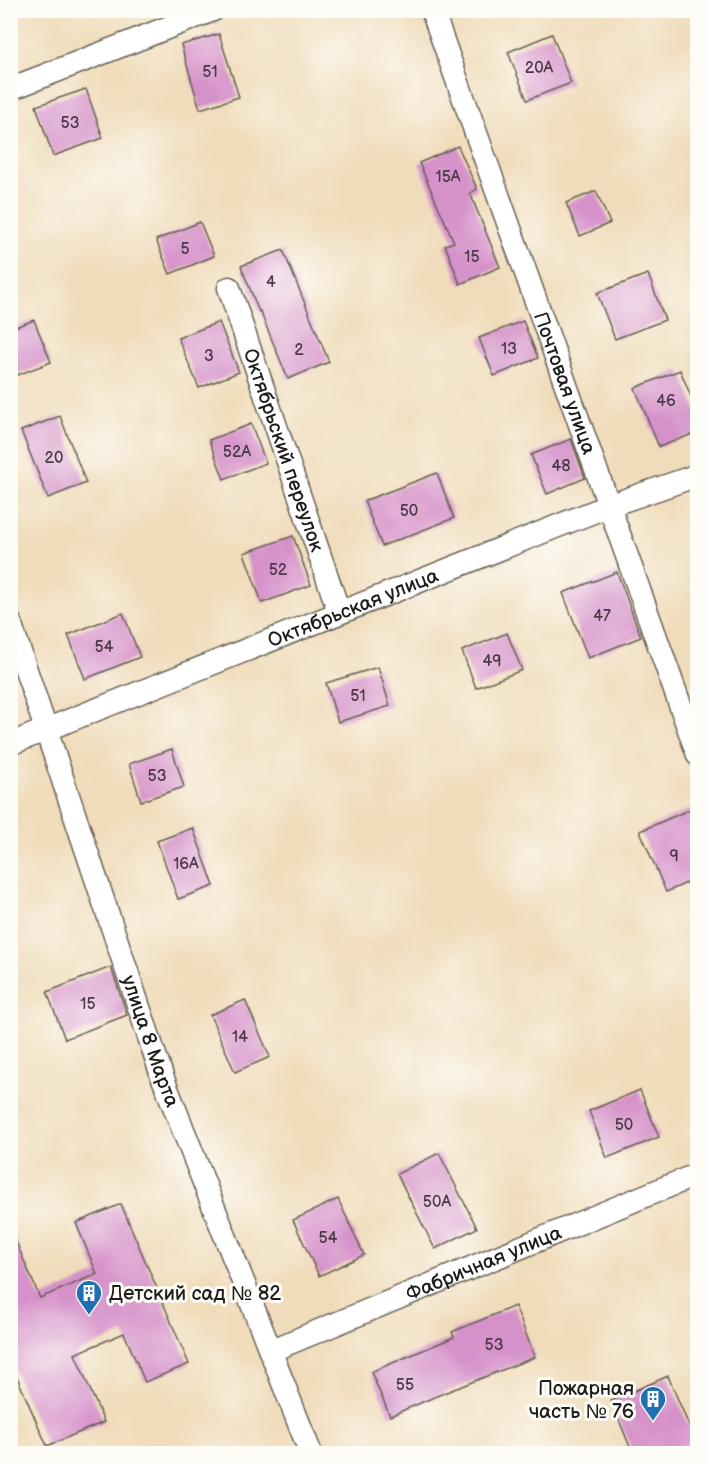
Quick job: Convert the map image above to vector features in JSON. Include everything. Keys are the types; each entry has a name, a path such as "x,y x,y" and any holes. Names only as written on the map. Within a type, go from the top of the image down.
{"street":[{"path":"10,89 213,10"},
{"name":"Почтовая улица","path":"432,10 698,755"},
{"name":"Октябрьский переулок","path":"229,288 339,612"},
{"name":"Октябрьская улица","path":"10,744 608,506 698,475"},
{"name":"улица 8 Марта","path":"10,622 162,1076 311,1454"},
{"name":"Фабричная улица","path":"270,1351 698,1174"}],"building":[{"path":"219,34 239,97 200,109 181,45"},
{"path":"552,34 571,83 527,100 508,52"},
{"path":"86,89 103,138 53,156 36,106"},
{"path":"458,146 477,189 470,193 500,267 460,284 445,245 454,242 419,163"},
{"path":"596,191 610,223 580,236 566,203"},
{"path":"200,222 214,256 170,274 156,240"},
{"path":"283,250 329,362 288,379 241,266"},
{"path":"648,274 665,320 615,339 597,293"},
{"path":"34,320 51,362 10,378 10,329"},
{"path":"523,321 538,358 494,376 479,338"},
{"path":"219,322 239,372 199,388 178,338"},
{"path":"680,370 698,413 698,432 659,447 635,388"},
{"path":"60,416 86,483 48,498 21,431"},
{"path":"251,424 266,463 224,479 209,440"},
{"path":"571,439 585,478 547,494 531,455"},
{"path":"437,473 454,518 382,546 364,501"},
{"path":"293,536 311,585 262,603 244,553"},
{"path":"617,572 641,637 588,658 563,593"},
{"path":"123,613 140,657 85,679 68,635"},
{"path":"507,633 522,670 476,688 462,651"},
{"path":"378,667 390,706 338,722 326,683"},
{"path":"172,749 184,787 141,801 129,764"},
{"path":"698,806 698,878 666,892 640,831"},
{"path":"193,828 214,886 178,899 157,841"},
{"path":"111,967 127,1015 65,1039 47,992"},
{"path":"245,1000 270,1057 235,1072 210,1015"},
{"path":"640,1090 659,1137 607,1158 589,1111"},
{"path":"439,1153 477,1228 435,1249 397,1174"},
{"path":"338,1199 364,1255 319,1276 293,1220"},
{"name":"Детский сад № 82","path":"121,1204 189,1364 145,1382 124,1333 75,1354 104,1422 47,1446 10,1361 10,1228 40,1298 97,1274 76,1223"},
{"path":"515,1306 535,1357 390,1416 371,1372 454,1337 452,1332"},
{"name":"Пожарная часть № 76","path":"668,1376 698,1447 698,1454 633,1454 611,1401"}],"place":[{"name":"Детский сад № 82","path":"89,1316"},
{"name":"Пожарная часть № 76","path":"653,1422"}]}
